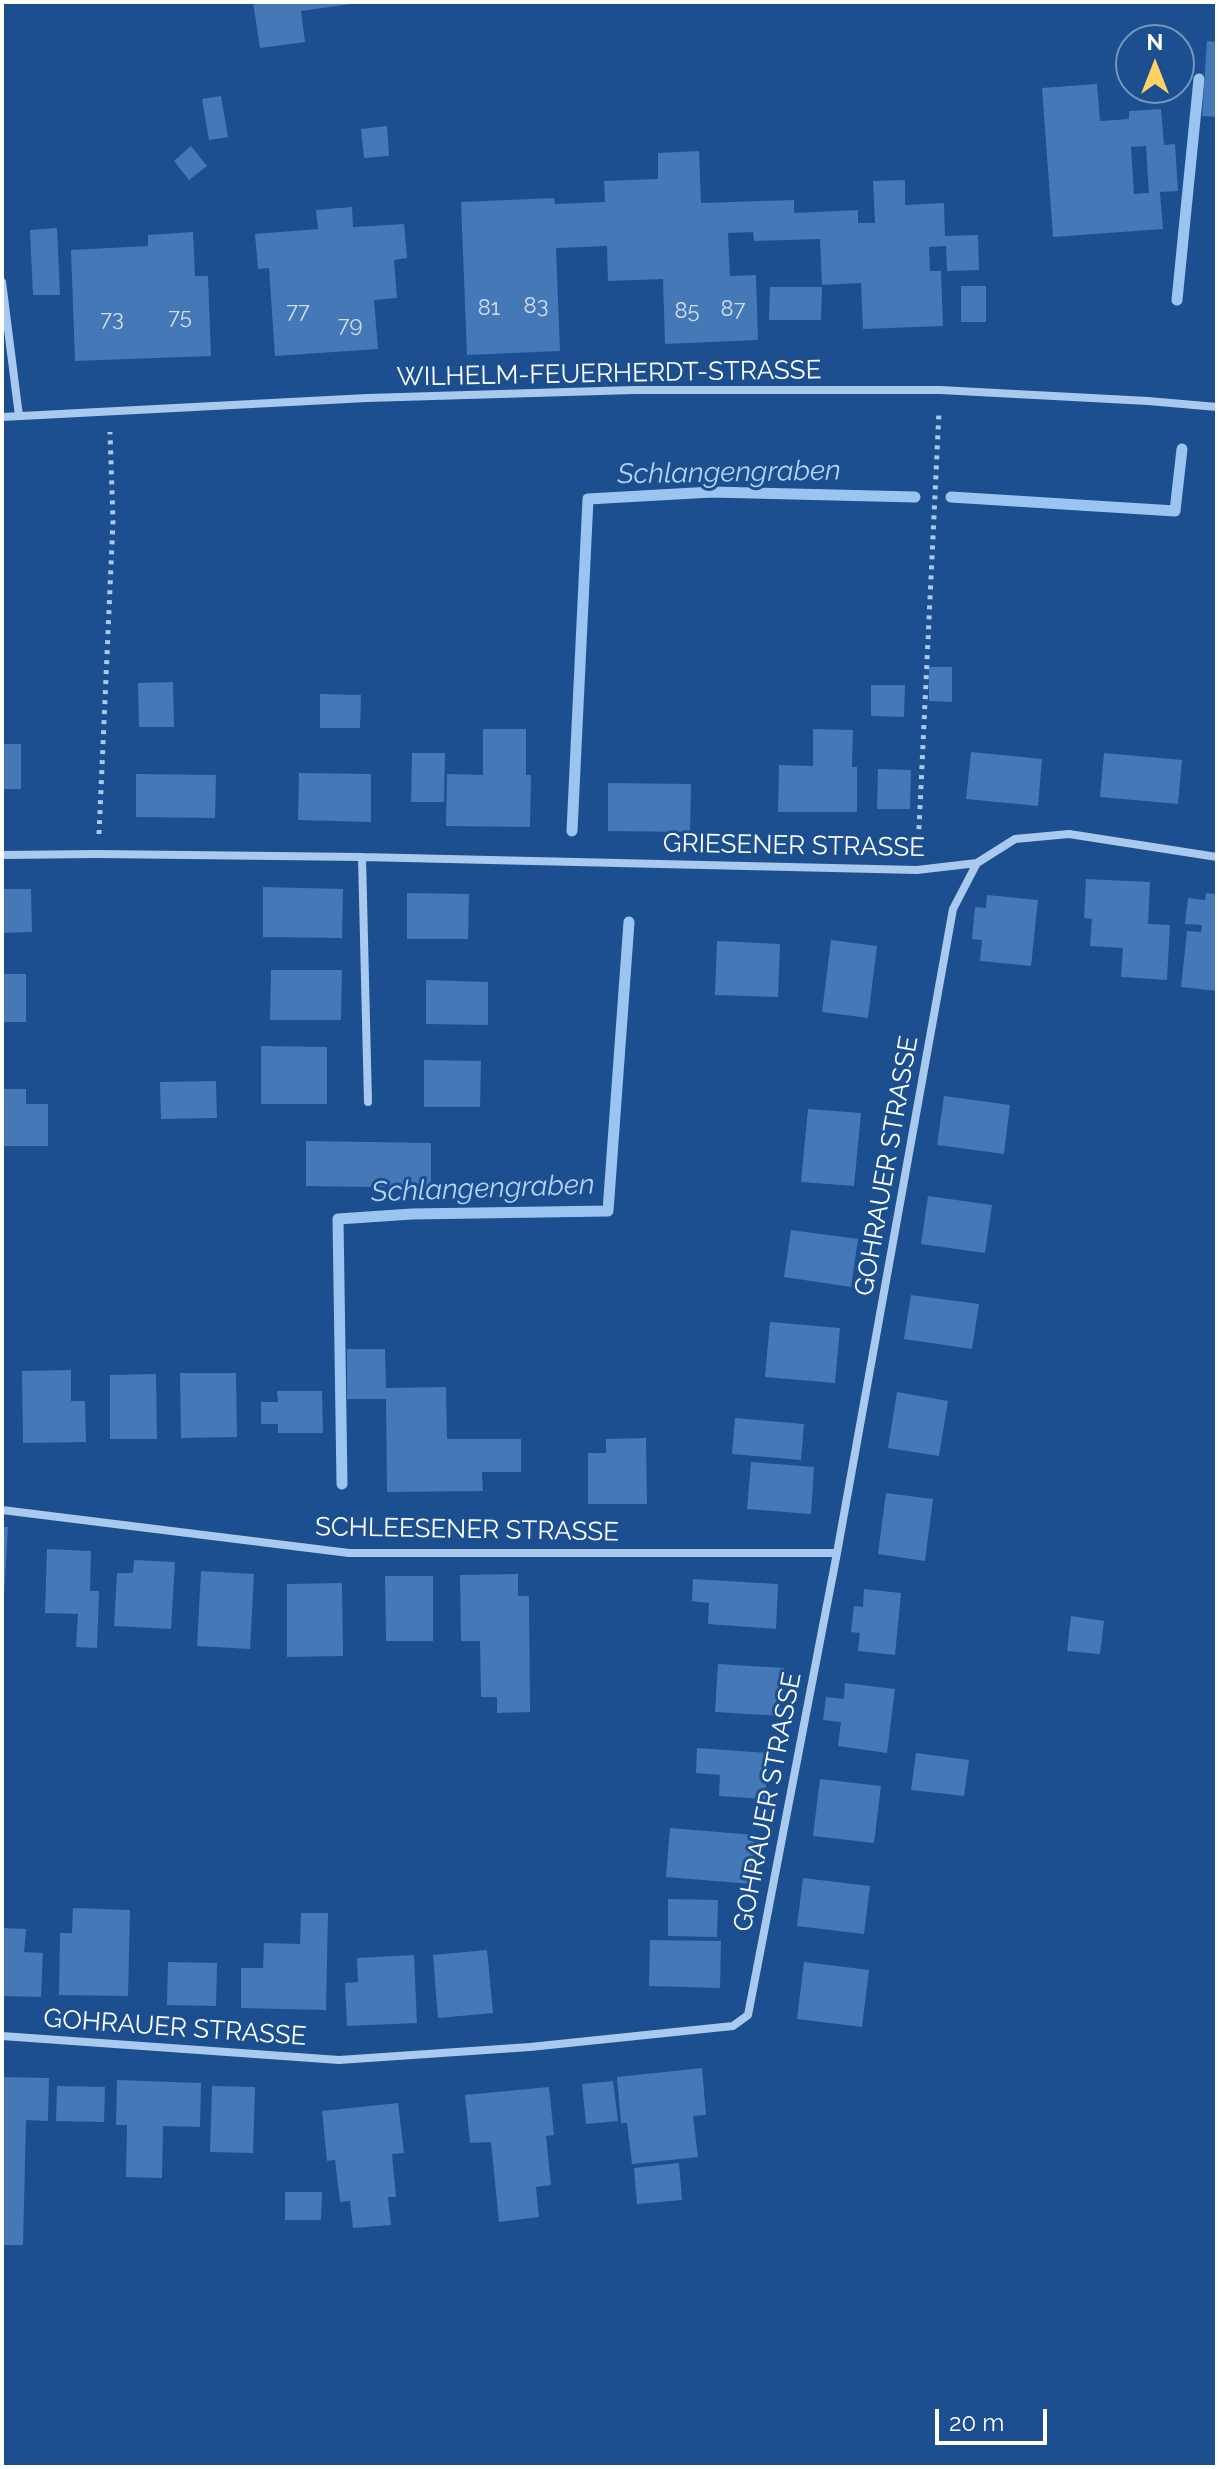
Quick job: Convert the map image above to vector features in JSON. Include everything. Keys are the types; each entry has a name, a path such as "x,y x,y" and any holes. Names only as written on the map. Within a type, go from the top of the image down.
{"street":[{"path":"2,282 19,416"},
{"name":"WILHELM-FEUERHERDT-STRASSE","path":"2,417 367,398 634,390 940,390 1217,407"},
{"name":"GRIESENER STRASSE","path":"2,855 362,857 917,870 977,863 1015,839 1069,834 1217,857"},
{"path":"362,857 368,1102"},
{"name":"GOHRAUER STRASSE","path":"2,2036 339,2060 530,2047 733,2026 748,2015 837,1553 953,909 977,863"},
{"name":"SCHLEESENER STRASSE","path":"2,1510 349,1553 837,1553"}],"path":[{"path":"917,870 940,390"},
{"path":"98,854 113,521 110,411"}],"building":[{"path":"253,2 351,4 301,11 305,42 260,48"},
{"path":"1207,41 1217,42 1217,117 1202,116"},
{"path":"1097,84 1100,121 1129,119 1129,111 1161,109 1164,145 1175,144 1178,191 1160,192 1163,229 1053,237 1042,88","holes":["1146,146 1149,193 1134,194 1131,147"]},
{"path":"221,96 228,137 209,140 202,99"},
{"path":"387,126 389,156 364,158 361,129"},
{"path":"191,146 207,166 189,180 174,161"},
{"path":"699,151 701,203 794,200 794,213 858,210 858,223 875,223 873,181 905,180 905,205 944,203 945,236 978,235 979,270 947,271 946,246 929,247 930,271 941,271 943,326 863,329 861,283 822,285 820,239 754,241 753,232 728,233 730,276 756,275 758,340 665,344 663,279 608,281 607,246 556,248 560,351 467,355 461,202 554,198 555,204 605,202 604,181 658,179 658,153"},
{"path":"352,207 353,227 404,224 407,258 394,260 397,298 374,300 378,349 275,356 269,268 258,269 255,234 318,229 316,210"},
{"path":"57,228 60,295 33,295 30,230"},
{"path":"193,232 195,276 208,276 211,356 75,361 71,250 148,246 148,235"},
{"path":"961,286 986,286 986,322 961,322"},
{"path":"770,287 822,287 821,320 769,320"},
{"path":"929,667 952,667 952,702 929,701"},
{"path":"173,682 174,727 139,727 138,683"},
{"path":"871,685 905,685 904,717 871,716"},
{"path":"320,694 361,695 360,728 320,728"},
{"path":"483,729 526,729 526,775 531,775 530,827 446,826 447,774 483,775"},
{"path":"813,729 853,730 852,767 857,767 857,812 778,812 779,765 813,766"},
{"path":"2,744 21,744 21,789 2,789"},
{"path":"971,752 1042,759 1038,806 966,799"},
{"path":"412,753 445,753 444,802 411,802"},
{"path":"1104,753 1182,760 1178,804 1100,797"},
{"path":"878,769 911,770 910,809 877,809"},
{"path":"299,773 371,774 371,822 298,820"},
{"path":"136,774 216,775 215,818 136,817"},
{"path":"608,783 691,784 690,832 608,831"},
{"path":"1086,879 1150,882 1148,924 1170,925 1167,980 1121,977 1123,948 1090,946 1092,919 1084,918"},
{"path":"263,887 343,889 342,938 263,937"},
{"path":"2,889 31,889 32,932 2,933"},
{"path":"407,893 469,894 468,939 407,939"},
{"path":"1206,893 1217,894 1217,991 1181,987 1187,931 1201,932 1202,925 1185,924 1188,898 1205,900"},
{"path":"987,895 1038,900 1031,966 980,961 982,940 972,939 975,907 986,908"},
{"path":"831,940 877,946 868,1018 822,1012"},
{"path":"717,941 780,944 778,997 715,995"},
{"path":"271,970 342,970 341,1020 270,1020"},
{"path":"2,974 26,974 26,1022 2,1022"},
{"path":"426,980 488,982 488,1025 426,1024"},
{"path":"261,1046 327,1047 327,1104 261,1104"},
{"path":"424,1060 481,1061 480,1107 424,1107"},
{"path":"216,1081 217,1118 161,1119 160,1082"},
{"path":"2,1089 26,1089 26,1104 48,1104 48,1146 2,1146"},
{"path":"944,1096 1010,1105 1004,1154 937,1145"},
{"path":"808,1109 861,1113 854,1186 801,1182"},
{"path":"306,1141 431,1143 431,1188 306,1186"},
{"path":"928,1196 992,1205 985,1253 921,1244"},
{"path":"791,1230 858,1239 851,1287 784,1277"},
{"path":"911,1295 979,1304 972,1349 904,1339"},
{"path":"770,1322 840,1328 835,1383 765,1377"},
{"path":"347,1349 385,1349 386,1388 446,1387 447,1439 521,1439 521,1472 482,1472 483,1491 387,1492 386,1399 347,1399"},
{"path":"71,1370 71,1401 85,1401 86,1442 23,1443 22,1371"},
{"path":"180,1373 236,1373 237,1437 181,1438"},
{"path":"156,1374 157,1439 110,1439 110,1375"},
{"path":"277,1391 322,1391 323,1433 278,1433 278,1424 261,1424 261,1402 278,1402"},
{"path":"897,1392 948,1401 939,1456 888,1448"},
{"path":"735,1418 804,1424 801,1460 732,1454"},
{"path":"646,1438 647,1504 588,1504 588,1453 606,1453 606,1439"},
{"path":"751,1462 814,1467 811,1514 747,1509"},
{"path":"886,1493 933,1499 925,1561 878,1554"},
{"path":"2,1527 8,1527 4,1594 2,1594"},
{"path":"47,1549 91,1551 90,1591 99,1591 97,1648 76,1647 78,1614 45,1613"},
{"path":"134,1560 175,1562 171,1629 114,1626 117,1573 133,1573"},
{"path":"201,1571 254,1574 250,1649 197,1646"},
{"path":"518,1574 518,1596 529,1596 530,1712 497,1713 497,1697 481,1697 480,1641 461,1641 460,1575"},
{"path":"385,1576 433,1576 433,1641 386,1641"},
{"path":"693,1579 778,1584 776,1629 708,1624 709,1603 692,1601"},
{"path":"342,1583 343,1656 287,1657 287,1584"},
{"path":"864,1589 901,1593 895,1655 858,1651 860,1633 851,1632 854,1606 863,1607"},
{"path":"1071,1616 1104,1621 1100,1654 1067,1651"},
{"path":"718,1664 784,1668 781,1716 715,1712"},
{"path":"845,1683 895,1689 887,1753 838,1746 841,1722 823,1720 826,1697 844,1699"},
{"path":"697,1748 768,1753 765,1799 719,1796 720,1775 696,1773"},
{"path":"916,1753 969,1760 964,1796 911,1790"},
{"path":"820,1779 881,1786 874,1843 813,1836"},
{"path":"670,1828 755,1835 751,1884 666,1877"},
{"path":"803,1878 870,1886 864,1934 797,1926"},
{"path":"668,1899 718,1900 717,1937 668,1936"},
{"path":"73,1908 130,1910 128,1996 59,1995 60,1933 72,1933"},
{"path":"301,1913 328,1913 326,2010 241,2008 241,1968 263,1968 264,1943 300,1944"},
{"path":"2,1928 26,1929 24,1952 43,1953 41,1997 2,1996"},
{"path":"650,1940 721,1941 720,1988 649,1986"},
{"path":"487,1950 493,2013 438,2018 433,1955"},
{"path":"414,1955 417,2023 347,2026 345,1983 358,1982 357,1958"},
{"path":"168,1962 217,1963 216,2006 167,2005"},
{"path":"804,1962 869,1970 862,2027 797,2019"},
{"path":"702,2068 706,2115 693,2116 698,2157 632,2164 627,2123 621,2123 617,2077"},
{"path":"2,2077 49,2078 48,2121 26,2120 23,2245 2,2245"},
{"path":"117,2080 201,2083 200,2127 163,2126 162,2178 126,2177 127,2125 116,2125"},
{"path":"613,2081 618,2121 586,2124 582,2084"},
{"path":"57,2086 105,2087 104,2122 56,2121"},
{"path":"212,2086 255,2087 253,2153 210,2152"},
{"path":"549,2087 554,2135 546,2136 551,2185 536,2187 539,2217 499,2222 491,2142 470,2143 465,2095"},
{"path":"398,2103 404,2153 392,2154 396,2197 388,2197 391,2225 353,2228 350,2201 340,2202 335,2160 327,2161 322,2111"},
{"path":"679,2163 682,2200 637,2204 634,2168"},
{"path":"285,2192 322,2192 321,2220 285,2220"}],"waterway":[{"name":"Schlangengraben","path":"1177,300 1199,79"},
{"name":"Schlangengraben","path":"951,497 1175,511 1182,449"},
{"name":"Schlangengraben","path":"572,831 588,499 712,492 915,497"},
{"name":"Schlangengraben","path":"342,1484 338,1219 412,1214 608,1211 629,922"}]}
